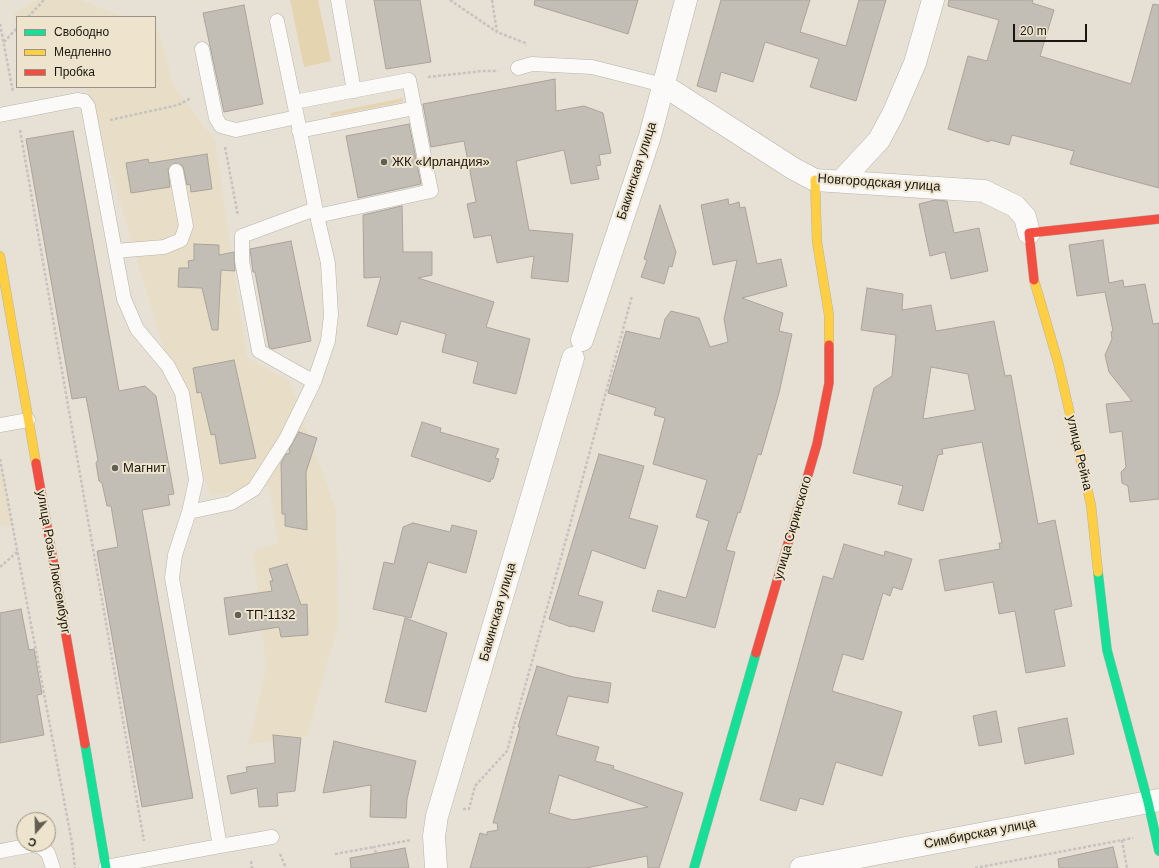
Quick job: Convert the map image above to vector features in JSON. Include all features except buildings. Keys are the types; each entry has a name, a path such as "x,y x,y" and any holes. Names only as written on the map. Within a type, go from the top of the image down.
{"street":[{"name":"Бакинская улица","path":"436,868 434,836 439,809 577,349 650,136 686,0"},
{"path":"842,180 879,140 893,114 915,63 933,0"},
{"name":"Новгородская улица","path":"663,85 794,169 815,180 842,180 984,190 1015,206 1025,217 1029,233"},
{"name":"улица Скринского","path":"694,868 817,444 829,383 830,315 817,242 815,180"},
{"path":"1029,233 1159,219"},
{"name":"улица Рейна","path":"1029,233 1032,273 1058,362 1091,505 1107,650 1153,801 1159,851"},
{"name":"улица Розы Люксембург","path":"0,256 1,272 106,868"},
{"name":"Симбирская улица","path":"801,868 1153,801"}],"lane":[{"path":"338,0 354,91"},
{"path":"190,512 231,503 254,489 286,439 314,382 328,341 331,315 328,263 316,212 278,22"},
{"path":"202,50 216,118 221,126 236,130 298,124 415,108"},
{"path":"518,68 532,64 592,67 663,85"},
{"path":"294,102 409,80 431,191 316,212 242,236 242,261 259,351 314,382"},
{"path":"0,115 77,100 84,101 88,106 124,299 137,329 168,366 182,393 196,480 190,512 175,555 172,578 220,846"},
{"path":"115,251 164,247 181,240 186,226 176,171"},
{"path":"0,425 28,420"},
{"path":"106,868 272,837"},
{"path":"0,851 32,845 41,847 48,853 53,868"}],"path":[{"path":"29,16 44,0"},
{"path":"450,0 497,32 525,43 532,64"},
{"path":"492,0 497,32"},
{"path":"0,24 17,112 147,860"},
{"path":"4,42 16,29"},
{"path":"409,80 518,68"},
{"path":"92,124 178,105 210,88"},
{"path":"221,126 242,236"},
{"path":"460,809 469,809 475,786 507,751 632,296"},
{"path":"0,459 72,843 75,868"},
{"path":"0,567 17,552"},
{"path":"975,868 1156,834"},
{"path":"335,854 434,836"},
{"path":"1122,840 1127,868"},
{"path":"374,847 376,853"},
{"path":"280,854 286,868"}],"shaded area":[{"path":"37,0 80,0 121,16 16,16 16,24 14,13"},
{"path":"290,0 318,0 331,61 304,67"},
{"path":"156,30 159,31 173,84 215,141 247,357 289,381 336,510 338,625 307,737 249,744 266,667 253,551 278,543 269,486 210,496 150,304 86,88 156,88"},
{"path":"403,98 403,102 331,116 330,113"},
{"path":"0,461 12,525 0,527"}],"traffic: fast":[{"path":"1098,572 1107,650 1148,802 1159,851"},
{"path":"694,868 756,653"},
{"path":"85,744 106,868"}],"traffic: slow":[{"path":"815,180 817,242 829,315 829,345"},
{"path":"0,256 36,463"},
{"path":"1034,280 1058,362 1091,505 1098,572"}],"traffic: jam":[{"path":"1034,280 1029,233 1159,219"},
{"path":"756,653 817,444 829,383 829,345"},
{"path":"36,463 85,744"}],"place":[{"name":"ЖК «Ирландия»","path":"384,162"},
{"name":"Магнит","path":"115,468"},
{"name":"ТП-1132","path":"238,615"}]}
